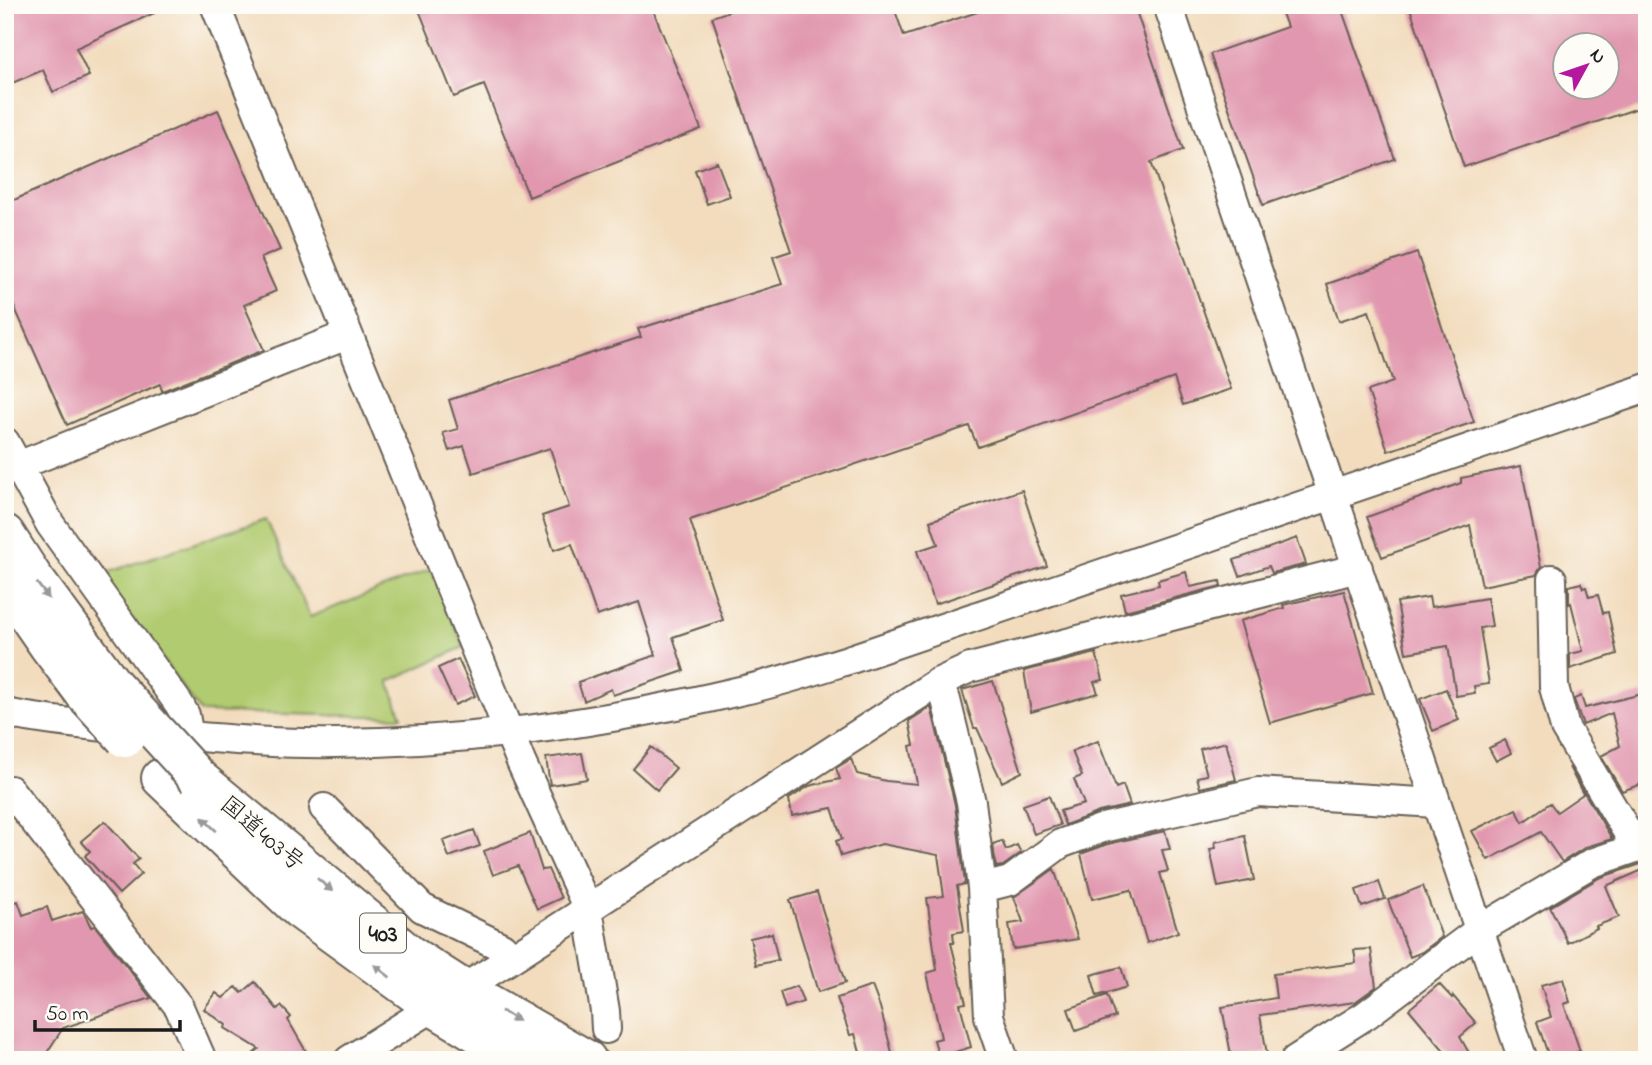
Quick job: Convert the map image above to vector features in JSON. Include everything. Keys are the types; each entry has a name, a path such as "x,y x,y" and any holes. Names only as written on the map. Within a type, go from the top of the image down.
{"highway":[{"name":"国道403号","path":"5,534 99,689"},
{"name":"国道403号","path":"5,583 48,645 99,689 299,909 448,998 522,1060"},
{"name":"国道403号","path":"448,998 596,1045"}],"street":[{"path":"215,5 543,813 577,880 588,909 605,1011 596,1045"},
{"path":"1168,5 1523,1060"},
{"path":"189,736 178,704 50,524 9,460 347,335"},
{"path":"5,713 42,720 189,736 302,743 447,738 596,720 747,690 851,659 1647,388"},
{"path":"349,1060 512,958 937,682 970,668 1358,568"},
{"path":"1296,1060 1366,1015 1479,930 1592,863 1642,846 1565,728 1554,687 1552,579"},
{"path":"937,682 946,700 971,802 982,888 989,1016 1004,1060"},
{"path":"5,790 9,790 179,1007 202,1060"},
{"path":"982,888 1010,881 1059,844 1103,828 1258,792 1436,803"},
{"path":"324,808 422,908 502,947 512,958"}],"green space":[{"path":"266,519 310,617 431,569 464,647 389,681 402,717 201,712 100,575"}],"building":[{"path":"5,5 172,5 76,48 89,76 53,92 43,70 5,86"},
{"path":"417,5 651,5 701,129 529,197 484,85 454,97"},
{"path":"747,5 893,5 904,36 999,5 1134,5 1183,150 1151,162 1231,389 1183,405 1174,378 978,447 969,426 690,520 723,620 673,637 684,671 613,695 611,689 584,701 578,682 656,655 639,602 597,616 572,544 554,550 542,516 569,507 550,448 473,473 464,446 449,451 443,433 458,429 449,400 641,337 638,329 782,284 773,257 791,251 712,17"},
{"path":"1279,5 1340,5 1395,159 1263,205 1210,54 1287,27"},
{"path":"1409,5 1647,5 1647,105 1464,167"},
{"path":"218,110 280,250 261,258 276,291 244,305 264,350 162,391 160,384 67,425 5,286 5,204"},
{"path":"717,162 730,196 707,204 695,170"},
{"path":"1417,253 1474,422 1388,451 1368,391 1393,382 1369,311 1339,321 1327,284"},
{"path":"1521,466 1541,567 1536,575 1482,586 1470,525 1382,557 1367,517 1461,483 1461,478"},
{"path":"1022,490 1047,566 935,604 917,551 938,544 930,521"},
{"path":"1297,538 1306,564 1272,573 1269,566 1240,576 1234,560"},
{"path":"1186,572 1190,587 1220,581 1221,586 1125,611 1121,594 1159,585 1158,580"},
{"path":"1581,583 1583,588 1586,587 1589,597 1598,595 1603,613 1608,612 1617,654 1570,669 1570,654 1583,651 1571,603 1569,604 1569,586"},
{"path":"1344,591 1373,693 1270,723 1240,621 1284,608 1283,605"},
{"path":"1429,597 1431,607 1487,598 1492,626 1480,628 1489,684 1474,686 1475,693 1456,696 1448,646 1406,653 1397,602"},
{"path":"1096,653 1103,680 1094,682 1098,693 1031,712 1024,671"},
{"path":"458,659 475,696 455,705 438,668"},
{"path":"993,681 1022,772 1002,782 977,728 974,728 962,690"},
{"path":"1446,689 1459,720 1433,731 1420,699"},
{"path":"1642,694 1647,712 1647,782 1622,791 1601,756 1620,746 1612,713 1583,725 1574,699 1581,696 1585,708"},
{"path":"931,707 955,805 965,884 957,886 964,931 953,933 954,943 951,943 966,1003 960,1004 971,1047 939,1057 934,1040 941,1038 927,973 937,970 927,898 944,896 938,855 882,844 841,856 836,841 842,839 832,808 792,816 789,799 809,786 840,779 836,768 851,759 857,774 886,781 917,784 910,746 914,745 909,721"},
{"path":"1505,740 1511,753 1496,761 1489,748"},
{"path":"1098,741 1116,788 1123,785 1130,805 1099,812 1065,825 1060,811 1084,804 1074,779 1082,776 1072,751"},
{"path":"1226,742 1236,780 1200,788 1197,777 1207,775 1200,749"},
{"path":"651,747 676,768 657,790 633,769"},
{"path":"582,753 587,779 550,785 546,758"},
{"path":"1569,767 1612,839 1586,847 1562,862 1541,832 1488,860 1472,831 1516,809 1523,822 1550,803 1557,812 1583,794"},
{"path":"1049,796 1060,825 1034,834 1023,805"},
{"path":"105,821 139,859 133,864 141,874 119,894 85,856 90,851 81,841"},
{"path":"474,830 480,846 449,857 443,841"},
{"path":"1165,831 1170,849 1162,850 1168,871 1160,873 1178,932 1147,943 1131,890 1092,899 1081,854 1108,844"},
{"path":"530,833 542,870 548,869 561,898 537,909 518,866 493,875 484,851"},
{"path":"1245,836 1254,880 1218,887 1210,849 1216,848 1215,842"},
{"path":"1002,841 1006,850 1017,845 1021,853 1003,866 996,867 993,844"},
{"path":"1647,862 1647,868 1606,886 1619,917 1596,926 1597,928 1568,943 1550,907 1599,878"},
{"path":"1054,869 1078,939 1013,949 1009,924 1023,922 1014,897"},
{"path":"1379,882 1385,899 1362,907 1356,890"},
{"path":"1423,886 1442,937 1422,952 1410,957 1388,900"},
{"path":"817,892 845,983 818,992 790,900"},
{"path":"18,901 23,915 47,907 52,921 83,911 91,927 95,926 151,998 63,1028 42,1060 5,1060 5,906"},
{"path":"772,933 778,960 756,965 750,938"},
{"path":"1371,949 1376,987 1355,1002 1260,1015 1267,1054 1232,1060 1222,1007 1276,998 1273,974 1356,963 1354,950"},
{"path":"1121,967 1127,987 1097,996 1091,975"},
{"path":"1563,979 1570,1002 1564,1004 1580,1051 1550,1060 1537,1022 1551,1017 1541,985"},
{"path":"255,982 277,1009 281,1006 291,1017 288,1020 311,1060 246,1060 259,1049 225,1028 226,1025 204,1009 216,993 223,998 236,987 242,993"},
{"path":"1439,984 1476,1023 1460,1037 1473,1060 1452,1060 1409,1009"},
{"path":"797,986 803,1002 785,1008 780,992"},
{"path":"872,986 894,1060 862,1060 855,1034 850,1035 837,998"},
{"path":"1107,995 1115,1017 1076,1031 1068,1009"}]}
